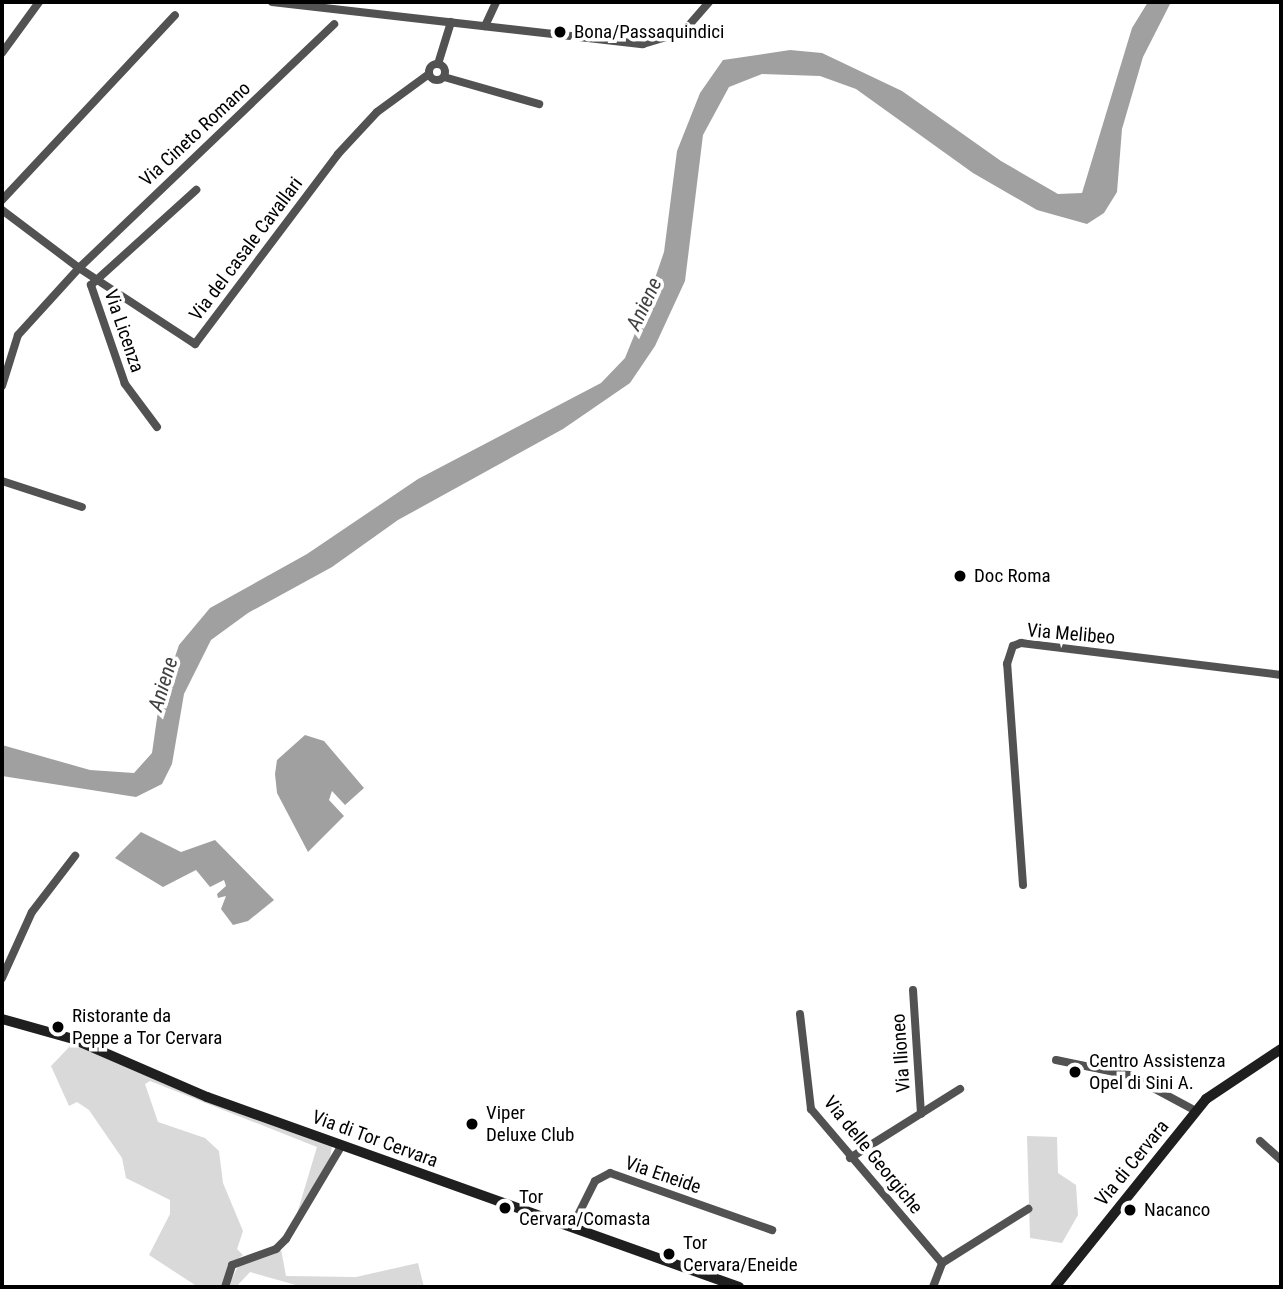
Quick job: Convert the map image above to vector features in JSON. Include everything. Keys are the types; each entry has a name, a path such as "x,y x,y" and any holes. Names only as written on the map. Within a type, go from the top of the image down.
{"street":[{"path":"2,53 39,2"},
{"path":"272,2 653,44 683,32 709,2"},
{"path":"348,10 354,2"},
{"path":"485,26 496,2"},
{"path":"2,200 175,15"},
{"path":"451,22 438,64 431,67 429,75 434,80 444,78 539,104"},
{"name":"Via Cineto Romano","path":"2,386 18,335 79,268 334,24"},
{"path":"438,64 445,70 444,78"},
{"name":"Via del casale Cavallari","path":"2,210 79,268 195,344 338,154 377,111 429,75"},
{"path":"95,278 196,190"},
{"name":"Via Licenza","path":"95,278 92,291 125,384 157,427"},
{"path":"2,481 82,506"},
{"name":"Via Melibeo","path":"1023,885 1007,664 1013,646 1281,675"},
{"path":"2,978 32,912 75,856"},
{"name":"Via Ilioneo","path":"913,990 922,1114"},
{"name":"Via delle Georgiche","path":"800,1014 811,1109 942,1263"},
{"name":"Via di Tor Cervara","path":"2,1019 73,1040 206,1097 739,1287"},
{"name":"Via di Cervara","path":"1055,1287 1196,1111 1218,1089 1281,1049"},
{"path":"1056,1060 1129,1075 1196,1111"},
{"path":"850,1158 960,1089"},
{"path":"1260,1141 1281,1160"},
{"path":"225,1287 232,1265 272,1251 286,1239 342,1145"},
{"name":"Via Eneide","path":"572,1227 595,1181 610,1173 772,1230"},
{"path":"933,1287 942,1263 1028,1209"}],"shaded area":[{"path":"1148,2 1171,2 1143,57 1122,129 1117,192 1104,213 1087,224 1037,210 973,173 856,89 820,76 762,74 729,87 703,135 685,281 655,346 630,383 563,429 398,520 332,567 248,613 211,640 184,694 172,764 162,784 136,797 2,776 2,745 90,770 134,773 152,753 159,704 179,645 210,608 307,554 418,479 601,383 625,358 642,316 664,252 677,151 700,93 723,60 790,50 822,53 902,91 1001,161 1058,194 1082,193 1132,28"},
{"path":"305,735 324,741 364,788 345,805 332,791 329,800 344,816 308,852 277,793 275,774 277,760"},
{"path":"141,832 181,852 215,840 274,900 248,921 233,925 221,909 226,896 218,898 217,894 226,886 224,880 210,887 196,870 163,887 115,858"},
{"path":"74,1042 332,1146 330,1158 296,1217 317,1147 150,1081 145,1084 158,1122 205,1138 219,1151 223,1183 243,1231 237,1249 243,1255 229,1265 221,1287 198,1287 149,1255 170,1214 170,1200 126,1178 122,1158 89,1110 77,1102 69,1106 51,1066"},
{"path":"1027,1136 1057,1137 1058,1173 1076,1185 1078,1215 1062,1243 1030,1238"},
{"path":"281,1249 286,1276 356,1277 418,1263 424,1287 303,1287 250,1272 236,1287 228,1287 238,1266"}],"place":[{"name":"Bona/Passaquindici","path":"560,32"},
{"name":"Doc Roma","path":"960,576"},
{"name":"Ristorante da Peppe a Tor Cervara","path":"58,1027"},
{"name":"Centro Assistenza Opel di Sini A.","path":"1075,1072"},
{"name":"Viper Deluxe Club","path":"472,1124"},
{"name":"Tor Cervara/Comasta","path":"505,1208"},
{"name":"Nacanco","path":"1130,1210"},
{"name":"Tor Cervara/Eneide","path":"669,1254"}],"water label":[{"name":"Aniene","path":"644,304"},
{"name":"Aniene","path":"163,684"}]}
